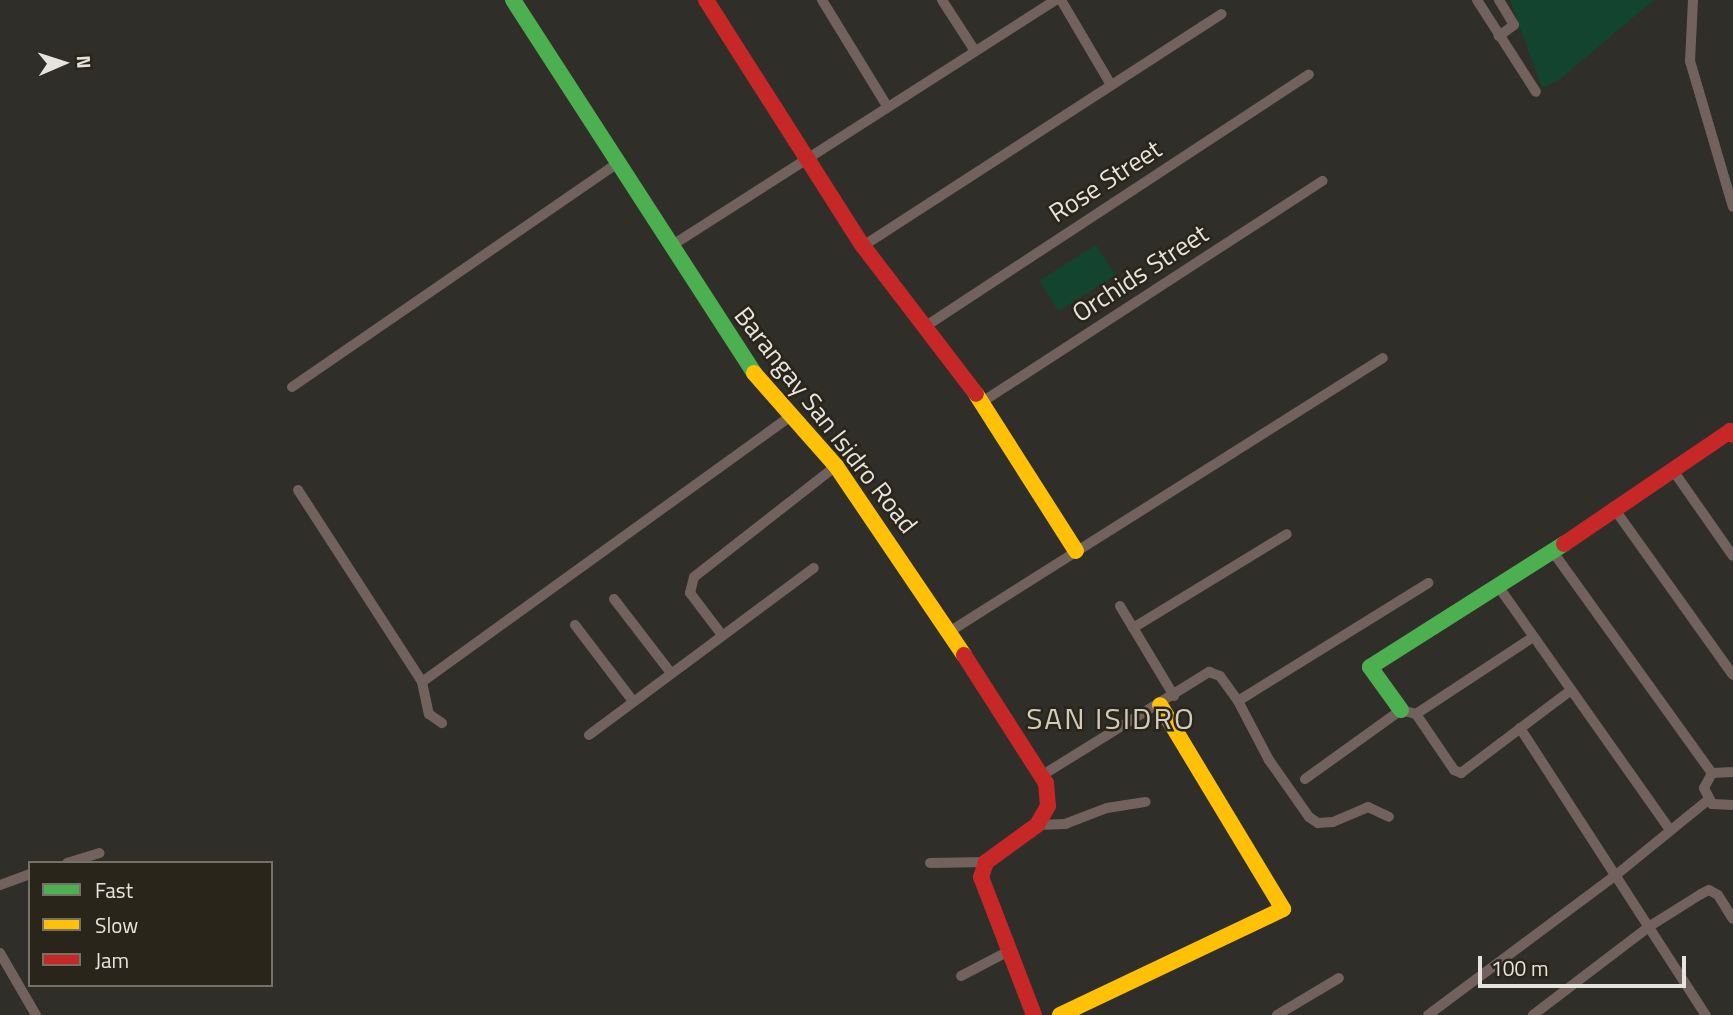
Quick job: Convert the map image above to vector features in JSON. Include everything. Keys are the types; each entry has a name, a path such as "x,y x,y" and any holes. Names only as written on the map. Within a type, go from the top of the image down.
{"street":[{"name":"Barangay San Isidro Road","path":"513,0 739,356 836,466 949,632 1041,776 1048,806 1037,825"},
{"path":"706,0 863,246 982,402 1076,551"},
{"path":"822,0 887,106"},
{"path":"942,0 975,51"},
{"path":"671,246 1055,0"},
{"path":"1061,0 1111,85"},
{"path":"1477,0 1536,92"},
{"path":"1499,0 1514,25 1499,36"},
{"path":"1693,0 1690,61 1733,207"},
{"path":"863,246 1222,14"},
{"name":"Rose Street","path":"926,326 1309,75"},
{"path":"292,387 615,164"},
{"name":"Orchids Street","path":"982,402 1322,181"},
{"path":"949,632 1383,358"},
{"path":"422,682 791,416"},
{"path":"1570,691 1461,773 1454,770 1370,667 1553,552 1613,507 1730,431 1733,435"},
{"path":"722,635 690,593 694,577 836,466"},
{"path":"1672,469 1733,556"},
{"path":"298,490 422,682 429,714 442,723"},
{"path":"1613,507 1733,675"},
{"path":"1133,628 1287,534"},
{"path":"1553,552 1712,773"},
{"path":"589,735 814,568"},
{"path":"1238,701 1428,583"},
{"path":"1498,586 1670,831"},
{"path":"614,599 671,673"},
{"path":"1120,606 1174,696"},
{"path":"575,625 633,701"},
{"path":"1305,779 1533,637"},
{"path":"1041,776 1160,705 1209,672 1220,676 1238,701 1269,760 1310,817 1318,823 1333,822 1368,807 1389,817"},
{"path":"1060,1015 1283,909 1160,705"},
{"path":"1520,729 1706,1015"},
{"path":"1733,772 1712,773 1705,782 1708,800 1718,807 1733,804"},
{"path":"1428,1015 1616,875 1708,800"},
{"path":"930,863 940,867 986,862 1037,825 1065,824 1107,808 1146,802"},
{"path":"74,861 100,853"},
{"path":"986,862 981,877 1007,952 1034,1015"},
{"path":"0,885 28,875"},
{"path":"1534,1015 1650,926 1709,890 1718,895 1733,919"},
{"path":"961,976 1007,952"},
{"path":"0,953 36,1015"},
{"path":"1277,1015 1339,978"}],"green space":[{"path":"1510,0 1654,0 1559,80 1542,88"},
{"path":"1096,245 1115,276 1058,311 1039,281"}],"traffic: fast":[{"path":"513,0 754,373"},
{"path":"1401,710 1370,667 1564,544"}],"traffic: slow":[{"path":"754,373 836,466 964,655"},
{"path":"976,394 1076,551"},
{"path":"1060,1015 1283,909 1160,705"}],"traffic: jam":[{"path":"706,0 863,246 976,394"},
{"path":"1564,544 1730,431 1733,435"},
{"path":"964,655 1046,783 1048,806 1037,825 986,862 981,877 1034,1015"}],"district":[{"name":"SAN ISIDRO","path":"1111,718"}]}
